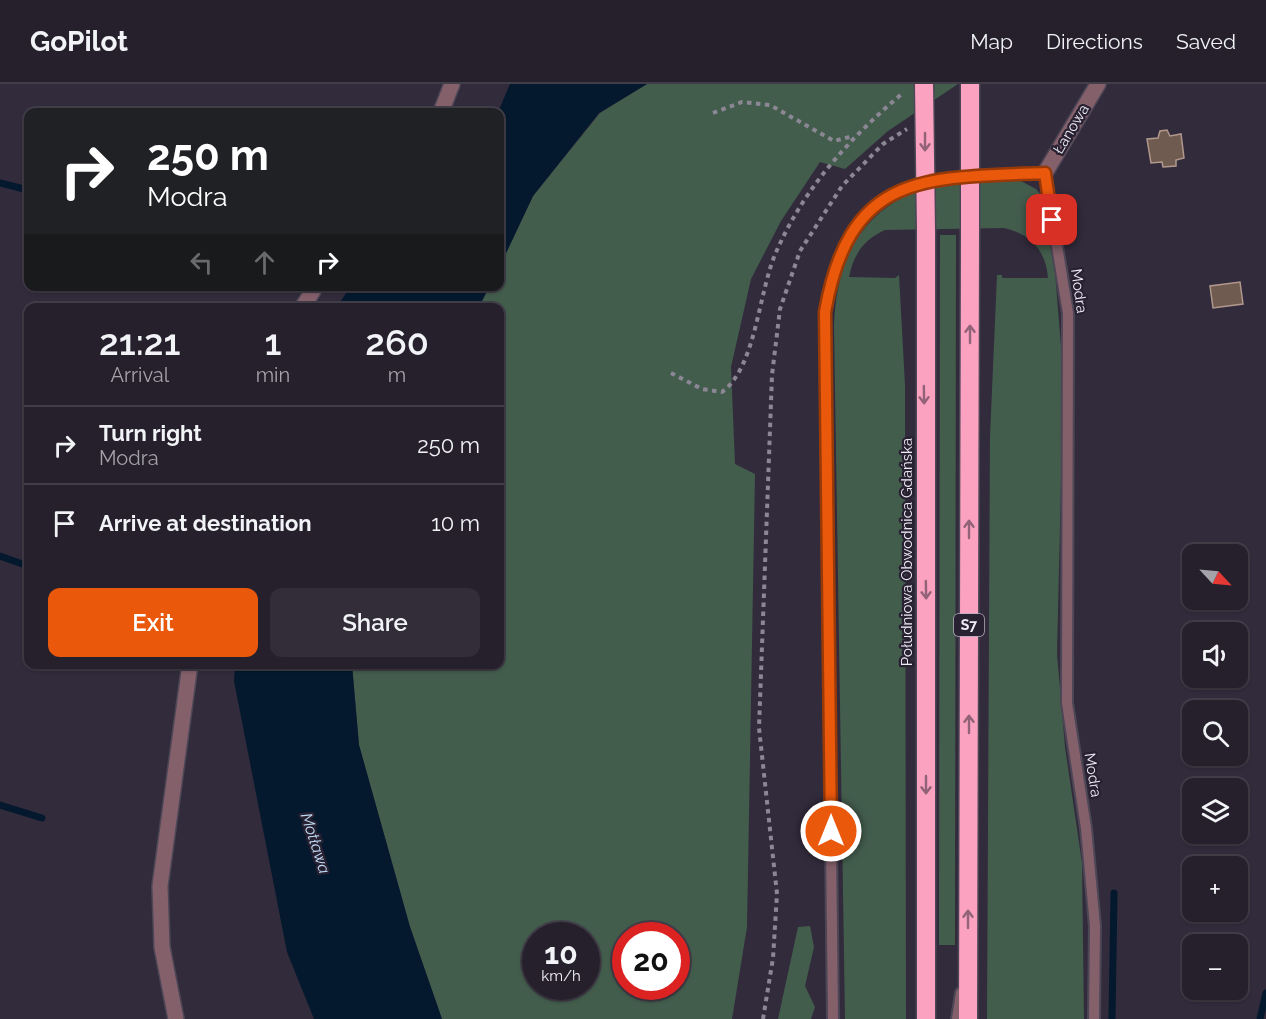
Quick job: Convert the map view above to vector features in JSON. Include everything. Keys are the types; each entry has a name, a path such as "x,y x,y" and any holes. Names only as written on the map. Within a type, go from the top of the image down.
{"highway":[{"name":"Południowa Obwodnica Gdańska","path":"924,84 926,1019"},
{"name":"S7","path":"968,1019 970,84"}],"street":[{"path":"443,108 452,84"},
{"name":"Łanowa","path":"1045,173 1098,84"},
{"path":"176,1019 162,947 160,886 189,669"}],"lane":[{"path":"834,1019 825,312 832,276 844,244 861,220 886,196 916,184 966,176 1045,173"},
{"name":"Modra","path":"1045,173 1068,313 1067,703 1086,828 1095,926 1094,1019"},
{"path":"926,945 934,1019"},
{"path":"957,1019 968,946"}],"path":[{"path":"671,373 702,390 722,392 732,385 744,365 761,295 777,250 825,171 854,136 905,92"},
{"path":"713,113 742,102 770,105 834,141 854,136"},
{"path":"763,1019 773,958 777,894 759,728 772,375 780,309 800,250 842,186 883,144"}],"green space":[{"path":"647,84 958,84 888,131 845,169 820,162 781,221 751,279 731,367 735,464 755,474 747,927 732,1019 442,1019 410,927 359,745 352,669 504,669 504,303 481,303 487,291 504,291 504,258 533,196 600,113"},
{"path":"1017,179 1036,189 1042,196 1054,259 1062,359 1057,654 1065,747 1082,863 1084,1019 987,1019 990,436 997,275 1002,275 1002,278 1048,278 1044,260 1035,245 1022,235 1004,228 885,230 865,243 854,261 849,277 895,278 899,275 905,385 906,1019 845,1019 834,327 836,298 842,271 852,248 865,228 882,211 903,197 928,187 957,181"},
{"path":"940,235 956,235 955,945 939,945"},
{"path":"810,926 814,947 805,986 815,1007 811,1019 778,1019 798,927"}],"water":[{"path":"510,84 647,84 599,113 533,196 504,258 504,108 500,108"},
{"path":"348,291 487,291 481,303 340,303"},
{"name":"Motława","path":"235,669 352,669 359,745 410,927 442,1019 314,1019 287,952 234,681"}],"building":[{"path":"1167,130 1170,136 1181,134 1184,158 1176,160 1176,166 1163,167 1162,162 1151,163 1147,139 1158,138 1160,131"},
{"path":"1240,282 1243,304 1213,308 1210,286"}],"waterway":[{"path":"0,183 24,189"},
{"path":"0,556 24,565"},
{"path":"0,805 42,818"},
{"path":"1112,1019 1114,893"},
{"path":"1260,1019 1266,993"}],"route":[{"path":"831,831 825,312 832,276 844,244 861,220 886,196 916,184 966,176 1045,173 1052,220"}]}
